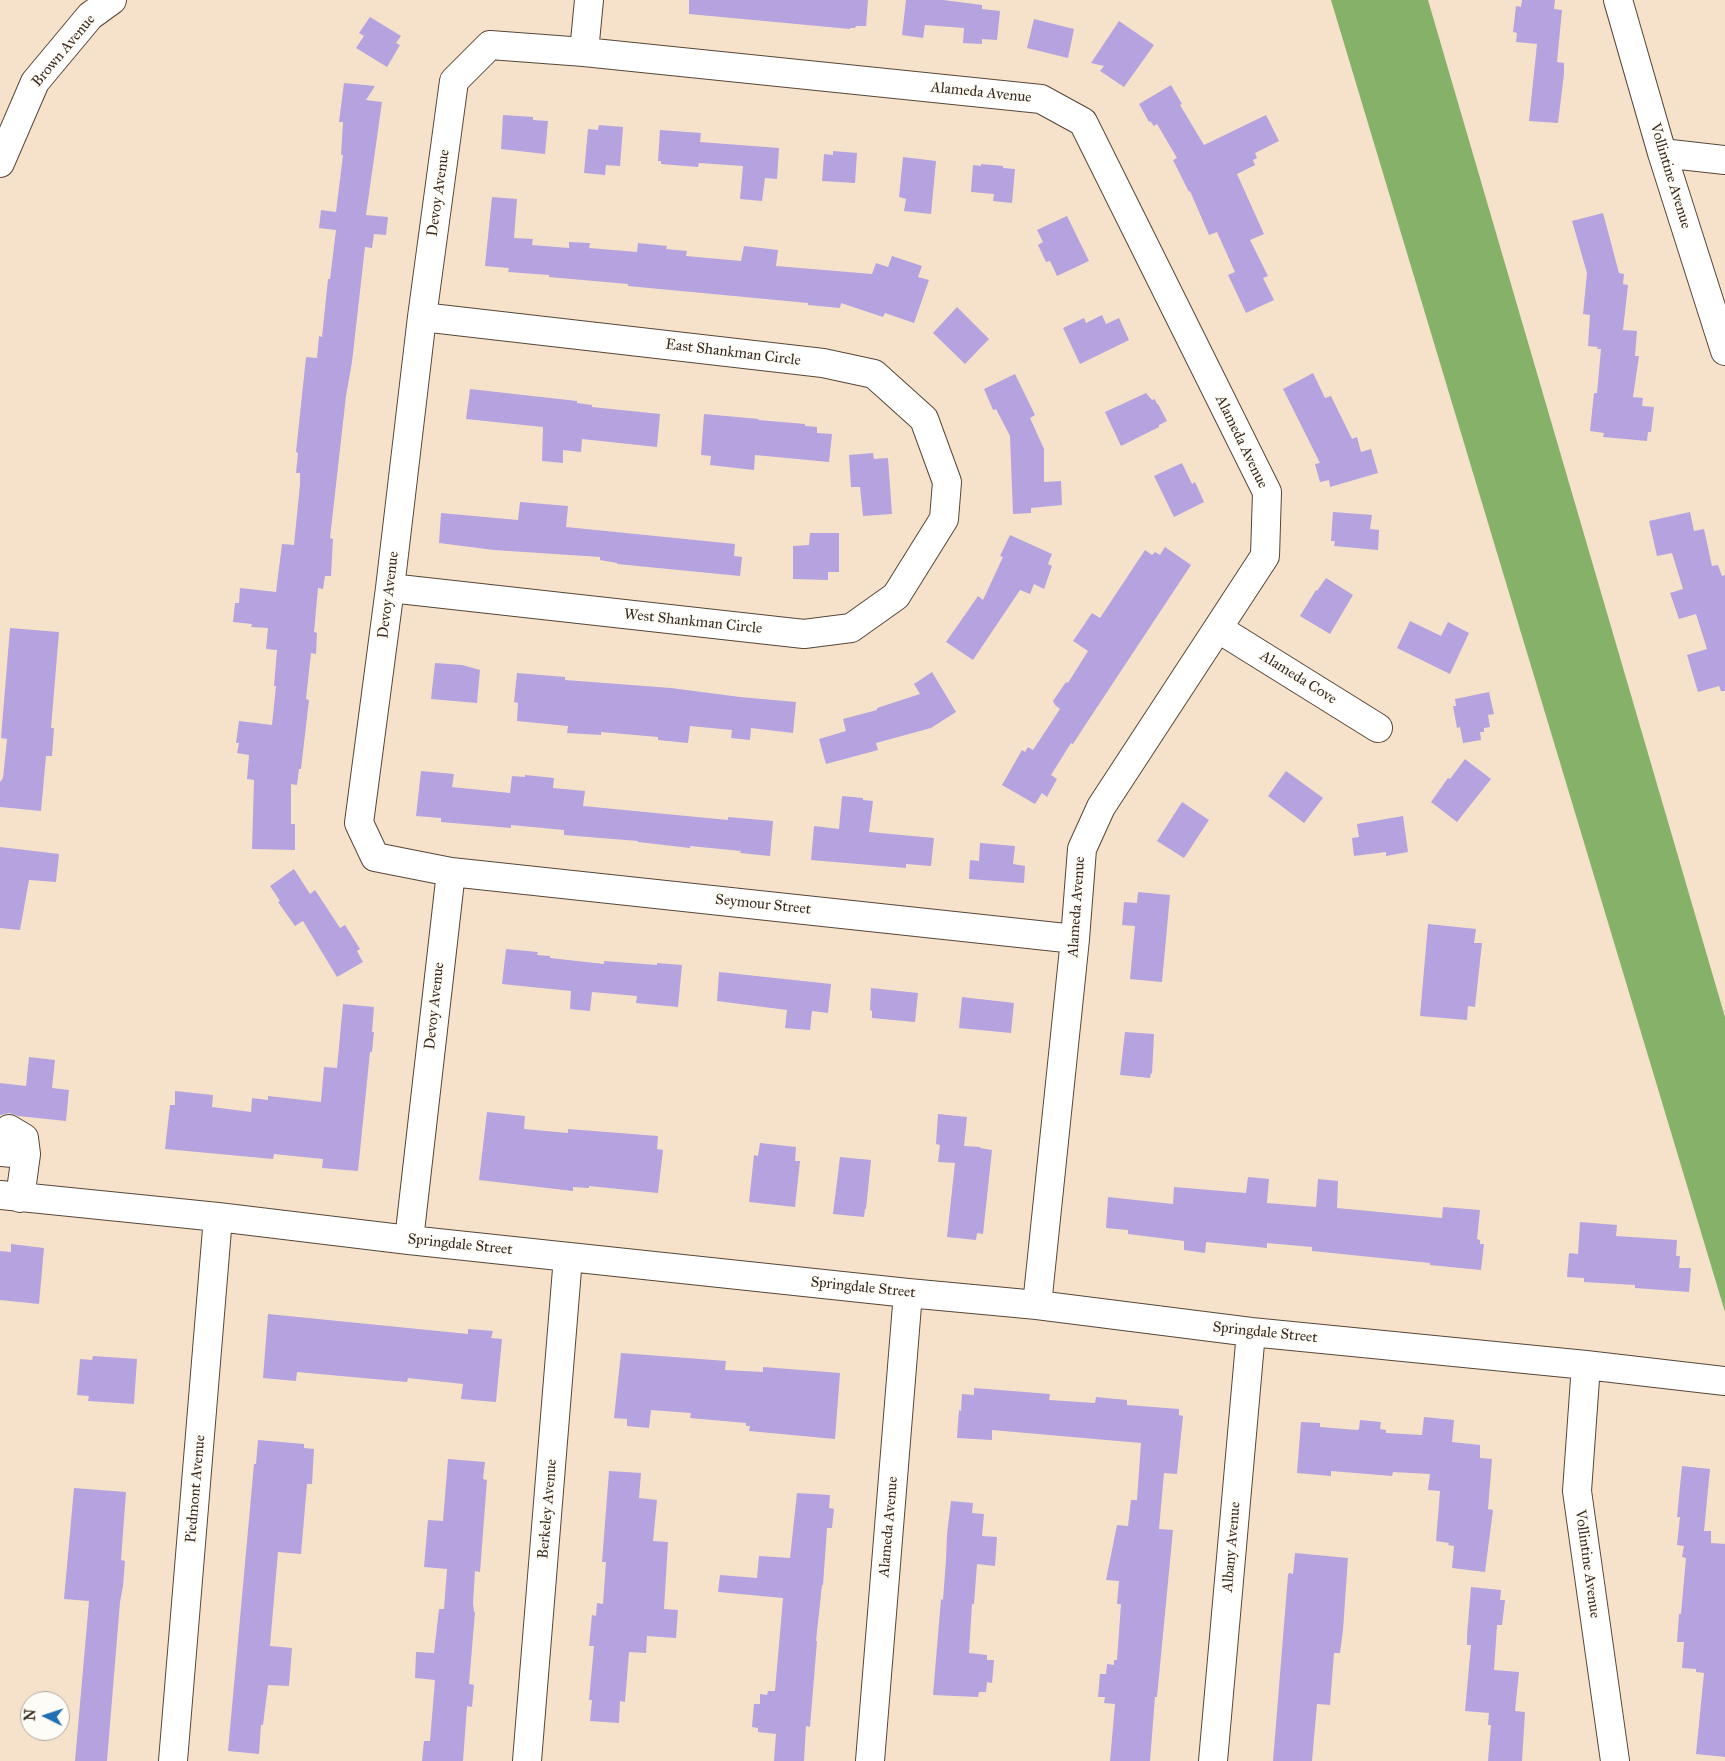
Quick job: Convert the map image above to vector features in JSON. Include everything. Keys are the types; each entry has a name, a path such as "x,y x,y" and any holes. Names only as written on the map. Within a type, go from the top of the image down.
{"street":[{"name":"Brown Avenue","path":"0,163 34,82 90,16 112,0"},
{"path":"584,52 589,0"},
{"name":"Vollintine Avenue","path":"1618,0 1662,153 1725,351"},
{"name":"Devoy Avenue","path":"409,1240 451,872 375,857 359,823 390,588 422,317 454,81 490,45 584,52"},
{"name":"Alameda Avenue","path":"584,52 1041,100 1083,122 1266,492 1265,556 1106,799 1082,850 1075,939 1037,1304"},
{"path":"1662,153 1725,160"},
{"name":"East Shankman Circle","path":"422,317 823,363 874,374 924,420 947,482 944,519"},
{"name":"West Shankman Circle","path":"390,588 804,634 850,628 896,596 944,519"},
{"name":"Alameda Cove","path":"1219,629 1378,728"},
{"name":"Seymour Street","path":"451,872 1075,939"},
{"path":"10,1197 12,1145"},
{"name":"Springdale Street","path":"10,1197 218,1217 409,1240 908,1294 1037,1304 1251,1332 1586,1365 1725,1382"},
{"name":"Piedmont Avenue","path":"173,1761 218,1217"},
{"name":"Berkeley Avenue","path":"527,1761 568,1257"},
{"name":"Alameda Avenue","path":"870,1761 908,1294"},
{"name":"Albany Avenue","path":"1213,1761 1251,1332"},
{"name":"Vollintine Avenue","path":"1586,1365 1577,1491 1615,1761"}],"green space":[{"path":"1331,0 1428,0 1725,1017 1725,1312"}],"building":[{"path":"689,0 868,0 866,26 856,26 850,29 689,14"},
{"path":"906,0 943,0 982,5 982,9 1000,11 997,40 982,39 982,44 963,43 964,28 925,25 923,38 902,35"},
{"path":"1522,0 1555,0 1554,9 1562,10 1557,62 1564,63 1564,74 1558,123 1529,121 1537,44 1516,42 1517,33 1513,32 1516,6 1521,7"},
{"path":"370,17 401,36 396,43 400,45 387,67 356,48 364,36 359,33"},
{"path":"1034,19 1074,29 1068,58 1027,48"},
{"path":"1119,21 1154,45 1124,87 1100,71 1104,66 1091,63"},
{"path":"344,83 375,86 366,100 382,102 366,215 388,217 386,235 374,234 372,248 365,247 330,538 333,539 331,576 325,576 323,589 318,588 314,632 317,633 316,654 311,653 306,699 309,700 301,769 299,769 297,785 291,784 291,824 295,824 295,850 252,849 254,780 247,779 249,755 237,753 239,743 236,743 239,721 272,725 277,650 266,649 268,628 251,627 252,624 233,622 235,603 239,603 240,588 276,592 282,544 294,545 300,484 300,473 296,473 298,453 296,452 306,357 317,358 319,336 322,337 328,279 330,279 336,230 319,228 321,210 336,212 343,155 341,155 343,122 339,122"},
{"path":"1171,85 1182,104 1180,105 1204,145 1266,115 1279,141 1255,153 1257,158 1253,160 1255,165 1237,174 1264,234 1250,240 1268,276 1263,278 1274,300 1246,313 1228,275 1235,272 1217,232 1209,235 1190,191 1173,160 1177,158 1157,124 1154,126 1149,122 1139,104"},
{"path":"503,115 533,117 533,120 548,121 545,154 501,149"},
{"path":"599,125 623,127 620,166 606,165 605,175 584,173 588,129 598,130"},
{"path":"660,130 701,133 700,142 779,148 777,179 765,178 762,201 740,199 743,166 699,163 698,167 661,164 661,161 658,161"},
{"path":"833,151 857,153 855,183 822,181 824,154 833,155"},
{"path":"903,157 936,161 931,214 904,211 906,199 899,197"},
{"path":"981,164 1015,169 1012,203 993,201 994,194 971,192 973,165 981,166"},
{"path":"492,197 517,199 514,238 533,239 532,245 569,248 569,242 590,243 589,248 637,252 638,243 667,246 666,249 687,251 686,256 741,261 744,246 778,250 776,266 872,274 876,263 888,267 892,256 922,266 918,277 929,280 914,323 885,313 883,317 841,303 840,308 808,305 808,303 628,286 628,284 508,272 509,268 485,266"},
{"path":"1603,213 1619,273 1624,274 1623,284 1628,285 1623,330 1637,331 1635,356 1639,356 1633,397 1643,398 1642,406 1654,407 1651,432 1648,432 1647,441 1603,437 1604,433 1590,431 1594,393 1597,393 1601,349 1588,346 1590,315 1583,314 1587,273 1572,221"},
{"path":"1067,216 1089,261 1057,276 1050,261 1046,262 1038,245 1043,242 1037,230"},
{"path":"957,307 989,339 965,364 933,333"},
{"path":"1102,315 1106,324 1119,318 1129,340 1080,364 1063,328 1084,318 1086,323"},
{"path":"1313,373 1325,398 1331,396 1352,439 1357,437 1361,452 1371,449 1378,473 1330,487 1329,480 1320,482 1315,464 1320,463 1283,389"},
{"path":"1015,374 1035,415 1030,418 1044,449 1044,482 1061,481 1062,505 1031,508 1031,513 1013,514 1010,436 996,409 993,410 984,389"},
{"path":"470,389 577,401 577,403 592,405 592,407 660,414 657,447 582,439 581,452 563,450 563,463 542,461 543,427 466,419"},
{"path":"1146,393 1152,400 1155,399 1167,421 1121,446 1105,412"},
{"path":"704,414 805,424 805,426 817,427 817,433 832,434 829,462 755,455 754,470 710,465 711,456 701,455"},
{"path":"873,453 874,459 888,458 892,514 863,516 860,487 851,487 849,455"},
{"path":"1182,463 1192,484 1195,482 1204,502 1174,517 1154,476"},
{"path":"520,502 568,506 566,527 735,544 734,556 742,557 740,576 617,564 600,560 600,557 494,550 439,543 441,513 518,520"},
{"path":"1333,512 1372,515 1370,529 1379,530 1378,550 1334,546 1335,541 1331,541"},
{"path":"1690,512 1694,531 1704,529 1712,566 1718,565 1722,576 1725,575 1725,691 1721,691 1719,686 1698,692 1687,655 1707,649 1696,614 1679,619 1670,593 1683,589 1672,553 1657,556 1649,521"},
{"path":"810,533 839,533 839,572 828,572 828,580 793,579 793,546 809,545"},
{"path":"1010,535 1052,554 1048,564 1052,566 1044,589 1034,584 1030,594 1020,590 973,660 946,642 978,596 983,600 1003,557 1000,556"},
{"path":"1165,547 1191,565 1051,775 1057,779 1047,797 1042,793 1035,804 1002,785 1022,750 1025,752 1028,747 1033,750 1060,709 1053,701 1066,682 1068,683 1088,651 1073,641 1092,613 1100,618 1145,550 1152,555 1155,552 1160,555"},
{"path":"1326,578 1353,595 1330,634 1300,616"},
{"path":"1410,621 1441,636 1448,622 1469,633 1450,674 1397,648"},
{"path":"10,628 59,632 51,728 54,728 52,756 46,756 41,811 0,807 0,782 3,778 7,739 1,738"},
{"path":"435,663 462,665 480,670 477,703 431,699"},
{"path":"932,672 956,712 931,728 876,743 878,750 826,764 819,739 846,731 843,719 877,710 877,708 920,694 914,684"},
{"path":"517,673 565,677 565,680 671,688 796,702 793,733 751,728 750,740 731,738 732,730 690,726 688,743 658,740 658,737 601,732 601,735 567,733 568,726 517,721 518,703 514,702"},
{"path":"1489,692 1494,714 1488,715 1490,727 1484,728 1484,732 1480,732 1481,740 1463,743 1460,727 1457,728 1453,706 1456,706 1455,699"},
{"path":"1465,759 1491,779 1457,822 1431,802 1448,778 1450,779"},
{"path":"421,771 454,774 452,787 510,793 512,776 525,777 525,775 554,778 553,788 585,791 583,806 728,820 728,817 773,821 770,856 740,853 741,851 690,846 690,848 638,841 564,835 564,830 511,825 511,828 441,822 441,818 416,816"},
{"path":"1286,771 1323,798 1304,823 1268,796"},
{"path":"842,796 873,801 869,832 934,838 931,866 906,864 906,868 811,860 814,826 839,829"},
{"path":"1182,802 1209,820 1184,858 1157,841"},
{"path":"1403,816 1408,852 1386,856 1386,852 1354,856 1352,838 1359,837 1357,824"},
{"path":"980,843 1015,846 1013,864 1025,866 1024,883 969,879 970,860 979,861"},
{"path":"0,847 59,854 56,882 29,880 20,930 0,928"},
{"path":"294,869 310,894 315,890 340,928 345,925 360,949 357,951 363,962 337,977 303,921 295,926 278,902 280,901 270,886"},
{"path":"1138,892 1170,895 1162,982 1130,979 1135,926 1122,925 1124,902 1137,903"},
{"path":"1428,924 1476,929 1474,943 1482,943 1475,1007 1468,1006 1467,1020 1420,1016"},
{"path":"506,949 538,952 537,955 550,956 550,958 604,964 604,961 682,965 678,1007 636,1003 637,996 592,992 590,1011 570,1009 571,991 502,984"},
{"path":"719,972 831,984 828,1013 812,1011 810,1030 785,1028 787,1010 717,1001"},
{"path":"871,988 918,993 915,1022 872,1018 872,1011 870,1010"},
{"path":"962,997 1014,1003 1011,1033 959,1028"},
{"path":"343,1004 374,1007 372,1032 374,1032 372,1052 370,1052 358,1171 322,1168 323,1159 274,1154 273,1159 165,1149 170,1105 175,1105 175,1091 213,1095 212,1107 251,1112 252,1098 268,1100 268,1096 321,1102 324,1067 337,1068"},
{"path":"1125,1032 1154,1034 1152,1074 1150,1078 1120,1075"},
{"path":"29,1057 55,1060 52,1088 69,1090 66,1121 18,1116 10,1113 0,1115 0,1083 26,1086"},
{"path":"487,1112 525,1116 524,1129 568,1133 568,1129 658,1136 657,1149 663,1150 658,1193 589,1186 589,1188 573,1187 573,1191 479,1180"},
{"path":"938,1114 967,1117 964,1146 992,1150 983,1234 977,1233 976,1240 947,1237 955,1163 938,1162 940,1145 936,1144"},
{"path":"760,1143 796,1147 795,1161 800,1161 795,1207 749,1202 754,1155 758,1156"},
{"path":"840,1157 871,1160 864,1217 833,1214"},
{"path":"1248,1177 1269,1179 1267,1203 1316,1207 1318,1179 1338,1181 1337,1208 1442,1218 1443,1207 1480,1210 1477,1239 1480,1240 1480,1244 1484,1244 1481,1270 1312,1251 1312,1247 1267,1243 1267,1248 1206,1242 1205,1253 1184,1250 1184,1241 1128,1234 1128,1230 1106,1228 1108,1197 1173,1204 1174,1187 1246,1193"},
{"path":"1580,1222 1617,1225 1616,1236 1677,1240 1676,1256 1680,1256 1679,1268 1691,1268 1689,1292 1635,1288 1635,1285 1584,1282 1584,1278 1567,1277 1569,1253 1578,1254"},
{"path":"11,1244 44,1248 39,1304 0,1300 0,1251 11,1252"},
{"path":"268,1314 468,1334 468,1329 493,1331 491,1338 502,1339 496,1402 461,1399 463,1384 408,1378 407,1382 297,1372 296,1381 263,1378"},
{"path":"621,1353 726,1361 725,1370 763,1372 763,1367 840,1373 835,1439 749,1431 750,1426 746,1426 746,1423 690,1418 691,1413 651,1410 649,1428 627,1426 627,1419 614,1418"},
{"path":"93,1356 137,1359 134,1404 88,1401 89,1396 77,1395 80,1359 92,1360"},
{"path":"974,1388 1050,1394 1049,1400 1095,1403 1096,1397 1127,1400 1127,1405 1179,1409 1179,1415 1183,1416 1177,1474 1164,1473 1159,1529 1173,1530 1150,1761 1110,1761 1115,1704 1104,1703 1105,1697 1098,1697 1100,1674 1106,1674 1107,1664 1114,1665 1114,1660 1117,1660 1121,1604 1117,1604 1119,1581 1106,1580 1117,1525 1128,1526 1131,1500 1137,1500 1141,1443 992,1430 992,1440 957,1438 962,1394 974,1395"},
{"path":"1424,1417 1454,1420 1452,1442 1480,1445 1480,1458 1492,1459 1488,1509 1493,1510 1485,1572 1452,1568 1454,1546 1448,1545 1449,1543 1436,1541 1440,1491 1428,1490 1430,1474 1393,1472 1392,1476 1331,1471 1331,1476 1297,1473 1301,1422 1320,1423 1320,1427 1357,1430 1359,1429 1360,1420 1381,1422 1380,1429 1386,1430 1386,1433 1422,1435"},
{"path":"258,1440 304,1444 304,1448 314,1449 312,1484 307,1484 301,1554 278,1552 270,1646 292,1648 289,1686 268,1685 263,1725 261,1725 259,1754 228,1751 254,1464 256,1464"},
{"path":"448,1459 485,1462 483,1479 487,1480 480,1572 475,1571 473,1603 475,1612 469,1684 474,1685 472,1707 467,1706 463,1761 422,1761 424,1741 430,1741 435,1680 415,1678 416,1652 434,1653 439,1609 444,1609 447,1569 424,1567 428,1520 443,1521"},
{"path":"1682,1466 1710,1469 1704,1531 1711,1531 1711,1543 1725,1544 1725,1757 1696,1754 1704,1673 1696,1672 1696,1669 1682,1668 1684,1642 1677,1642 1686,1558 1682,1557 1684,1546 1677,1545 1680,1517 1677,1517"},
{"path":"609,1471 641,1473 639,1498 657,1500 653,1541 668,1542 664,1609 678,1610 676,1638 647,1636 646,1653 629,1652 625,1702 620,1701 619,1723 590,1721 592,1700 589,1700 594,1646 589,1646 592,1615 596,1616 597,1603 603,1604 606,1562 602,1562"},
{"path":"74,1488 126,1492 121,1560 125,1561 107,1761 75,1761 89,1601 64,1599"},
{"path":"797,1493 830,1495 829,1508 834,1509 832,1528 827,1528 810,1727 806,1726 804,1761 774,1761 776,1734 758,1732 758,1728 752,1727 754,1704 760,1704 760,1694 767,1695 768,1691 775,1691 783,1598 718,1592 720,1575 757,1578 759,1556 790,1558"},
{"path":"951,1501 973,1503 972,1513 984,1514 982,1536 997,1537 995,1566 977,1564 974,1604 972,1604 969,1653 987,1655 987,1660 994,1660 992,1683 987,1682 986,1692 979,1692 978,1697 933,1695"},
{"path":"1295,1553 1348,1558 1343,1630 1340,1653 1334,1653 1330,1705 1317,1704 1312,1761 1273,1761 1288,1575 1289,1573 1293,1574"},
{"path":"1471,1587 1501,1590 1500,1600 1505,1600 1502,1625 1497,1625 1494,1670 1519,1672 1515,1711 1525,1712 1522,1761 1488,1761 1491,1725 1488,1725 1489,1713 1465,1711 1471,1645 1467,1645 1467,1635"}]}
